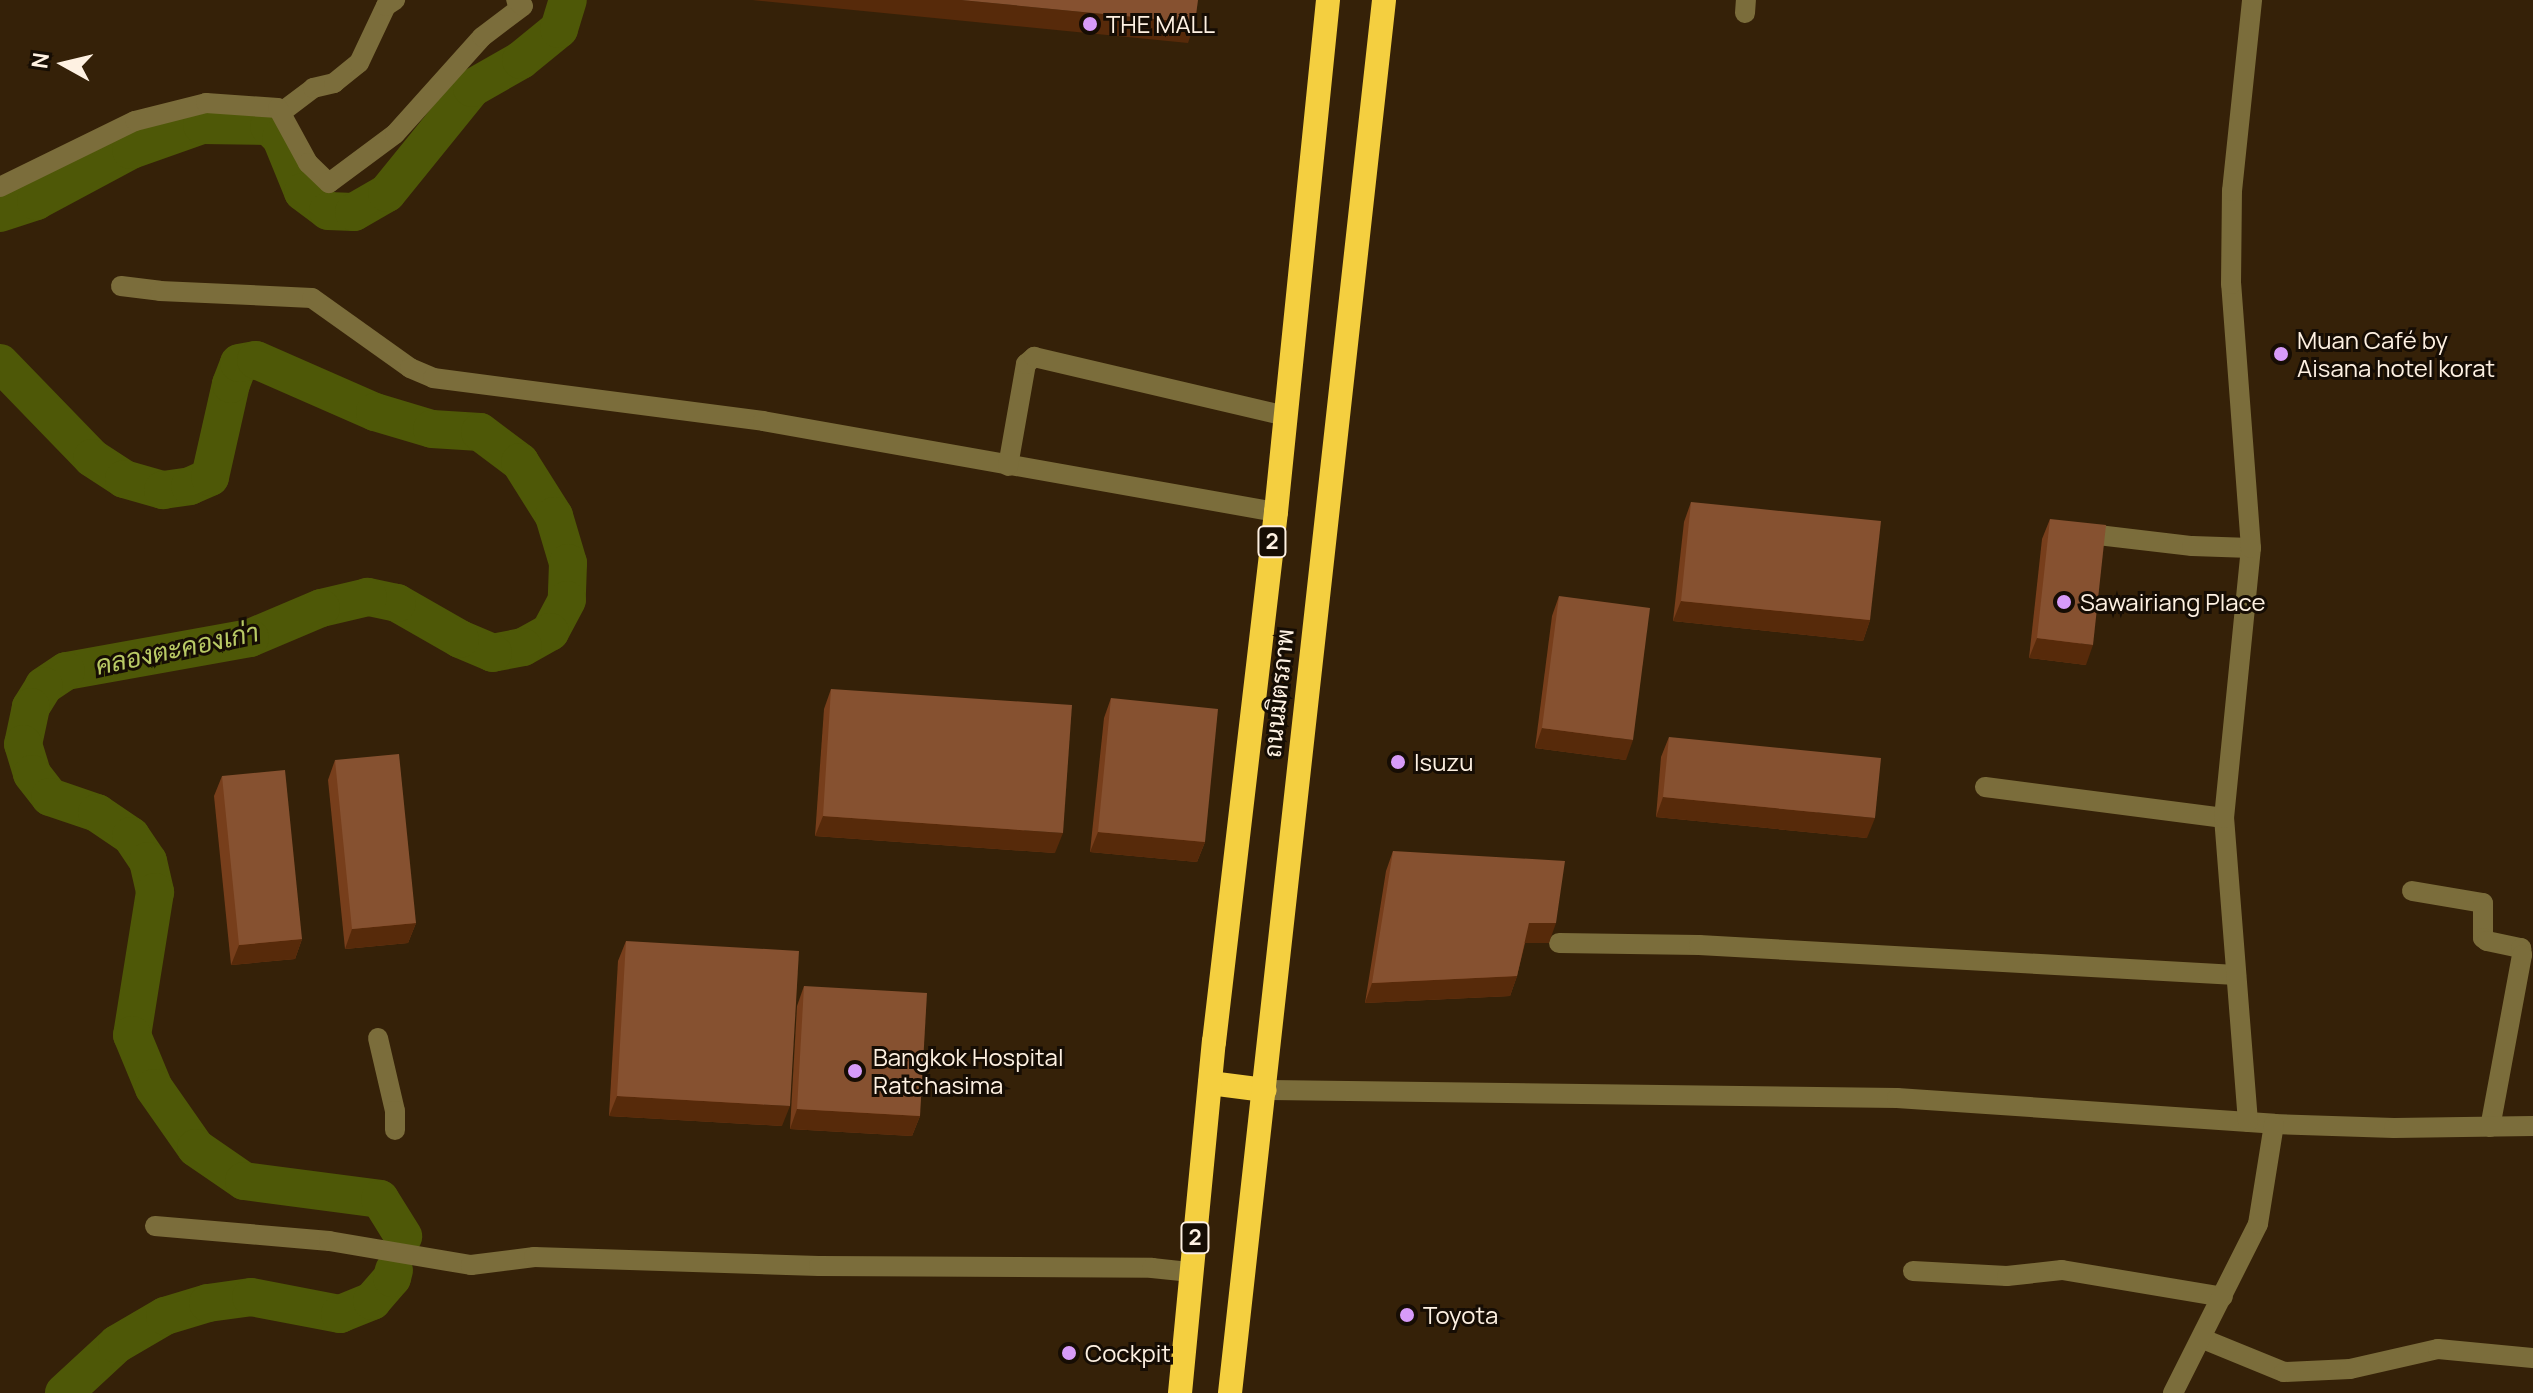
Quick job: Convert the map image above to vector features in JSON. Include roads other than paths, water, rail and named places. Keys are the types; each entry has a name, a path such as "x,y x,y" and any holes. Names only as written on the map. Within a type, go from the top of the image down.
{"highway":[{"name":"ถนนมิตรภาพ","path":"1180,1393 1210,1083 1276,512 1328,0"},
{"name":"ถนนมิตรภาพ","path":"1230,1393 1384,0"},
{"path":"1210,1083 1265,1090"}],"street":[{"path":"283,111 313,88 334,83 359,63 386,6 395,0"},
{"path":"0,187 135,121 206,103 278,108 283,111 308,163 329,183 395,134 482,37 523,6 516,0"},
{"path":"2248,1122 2224,818 2251,548 2231,284 2232,191 2252,0"},
{"path":"121,286 160,291 312,298 410,368 433,378 763,421 1276,512"},
{"path":"1008,466 1026,364 1034,357 1286,416"},
{"path":"2098,535 2192,546 2251,548"},
{"path":"1985,787 2224,818"},
{"path":"2412,891 2483,903 2483,938 2521,948 2490,1127"},
{"path":"1559,943 1699,945 2236,975"},
{"path":"378,1038 395,1111 395,1130"},
{"path":"1265,1090 1897,1098 2274,1124 2533,1126"},
{"path":"2173,1393 2203,1339 2258,1224 2274,1124"},
{"path":"155,1226 329,1241 471,1265 534,1257 819,1266 1152,1268 1191,1272"},
{"path":"1913,1271 1999,1276 2062,1270 2223,1297"},
{"path":"2203,1339 2284,1372 2350,1369 2438,1349 2533,1358"}],"waterway":[{"name":"คลองตะคองเก่า","path":"0,213 36,201 131,150 202,125 269,126 281,138 303,192 328,211 354,212 387,193 472,88 521,60 559,29 568,0"},
{"name":"คลองตะคองเก่า","path":"0,363 92,458 124,479 163,490 190,486 210,477 231,384 239,363 256,360 375,412 432,429 480,432 520,462 554,516 568,563 567,600 550,632 523,647 493,653 460,639 397,603 368,597 321,608 250,638 66,671 44,686 31,707 23,744 32,774 50,797 97,813 131,836 148,861 155,892 132,1035 154,1088 196,1148 244,1181 380,1199 403,1236"},
{"name":"คลองตะคองเก่า","path":"64,1393 117,1344 165,1316 208,1303 251,1297 340,1314 372,1301 392,1278 394,1270"}],"place":[{"name":"THE MALL","path":"1090,24"},
{"name":"Muan Café by Aisana hotel korat","path":"2281,354"},
{"name":"Sawairiang Place","path":"2064,602"},
{"name":"Isuzu","path":"1398,762"},
{"name":"Bangkok Hospital Ratchasima","path":"855,1071"},
{"name":"Toyota","path":"1407,1315"},
{"name":"Cockpit","path":"1069,1353"}]}
